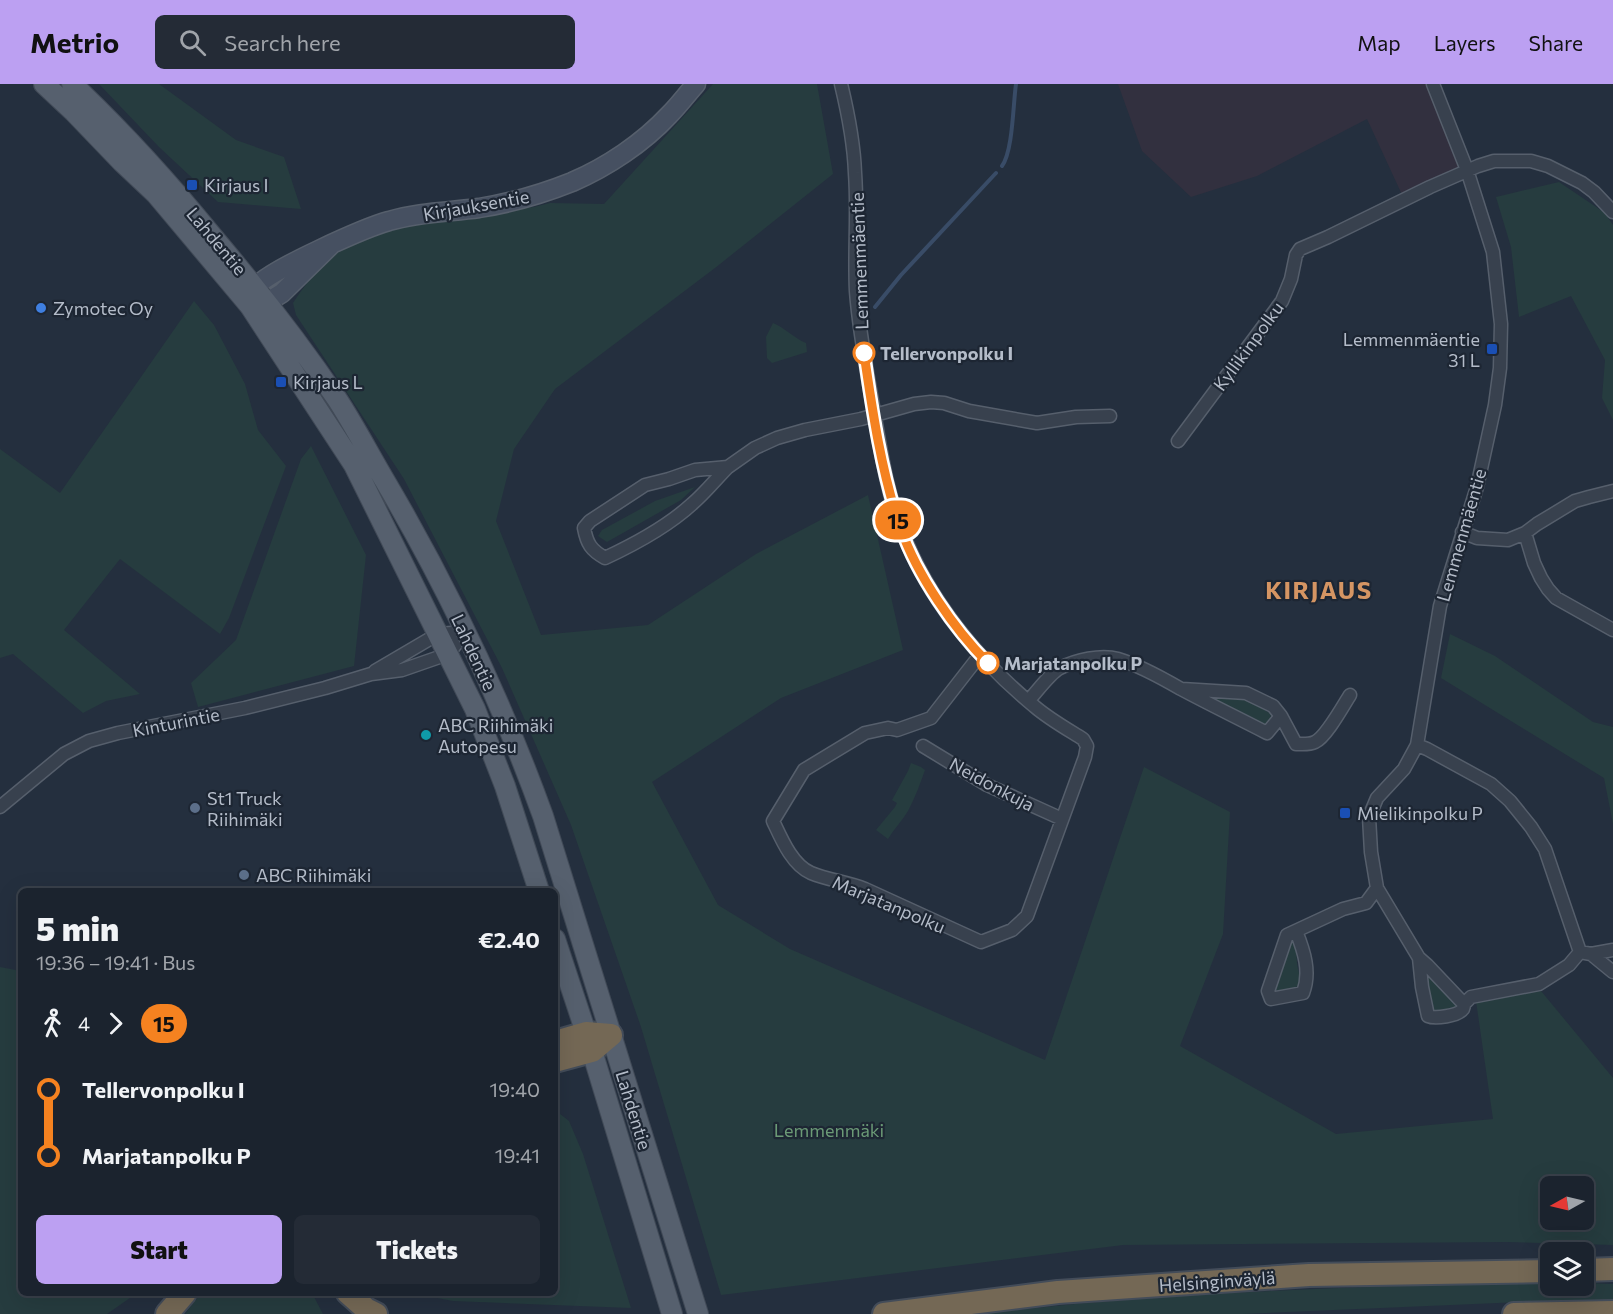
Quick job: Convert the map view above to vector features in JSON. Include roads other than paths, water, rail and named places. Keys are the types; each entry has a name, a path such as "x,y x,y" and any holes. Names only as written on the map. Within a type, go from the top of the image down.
{"highway":[{"path":"558,1059 589,1042 611,1035"},
{"path":"558,1042 589,1042"},
{"path":"1594,1270 1613,1269"},
{"name":"Helsinginväylä","path":"884,1314 1058,1292 1309,1275 1540,1271"},
{"path":"167,1314 182,1296"},
{"path":"351,1296 366,1309 376,1314"},
{"path":"1514,1314 1613,1312"}],"main road":[{"name":"Lahdentie","path":"44,84 156,194 257,299 354,465 475,709 501,775 538,888"},
{"name":"Lahdentie","path":"72,84 134,144 184,201 257,299 337,399 421,541 475,650 526,768 698,1314"},
{"name":"Lahdentie","path":"558,948 672,1314"}],"street":[{"name":"Kirjauksentie","path":"257,299 274,274 297,260 389,221 420,214 480,208 511,202 574,181 610,162 643,138 669,116 696,84"},
{"name":"Lemmenmäentie","path":"841,84 855,171 857,305 874,416 890,494 901,529 914,560 957,627 980,655 1011,686 1028,701 1083,740 1087,746 1085,757"},
{"name":"Lemmenmäentie","path":"1419,958 1379,894 1371,852 1369,817 1377,798 1404,769 1417,745 1440,606 1477,488 1495,405 1500,368 1501,324 1493,252 1467,170 1433,84"},
{"name":"Kyllikinpolku","path":"1178,441 1282,301 1291,279 1296,255 1300,249 1467,170 1494,161 1531,161 1548,166 1582,183 1613,212"},
{"path":"728,467 695,470 645,485 590,521 584,528 586,538 594,551 605,558 626,548 676,517 728,467 754,448 804,430 874,416 898,408 931,402 1037,423 1076,417 1110,416"},
{"path":"1462,532 1477,538 1508,540 1525,533 1575,501 1613,491"},
{"path":"1525,533 1541,578 1556,598 1613,630"},
{"path":"448,654 466,632"},
{"name":"Kinturintie","path":"371,674 438,634 466,632"},
{"name":"Kinturintie","path":"0,807 64,754 89,741 118,733 255,706 371,674 402,670 448,654"},
{"name":"Marjatanpolku","path":"980,655 932,718 897,730 888,728 865,733 804,770 773,821 786,850 808,872 858,886 981,942 1012,930 1027,916 1085,757"},
{"path":"1028,701 1058,670 1093,658 1117,658 1267,733 1281,716"},
{"path":"1182,690 1246,693 1273,706 1296,744 1316,742 1323,736 1350,695"},
{"path":"1417,745 1491,784 1510,801 1532,827 1545,849 1585,953 1613,972"},
{"name":"Neidonkuja","path":"923,746 987,785 1062,819"},
{"path":"1296,931 1307,971 1303,993 1271,999 1268,992 1287,935 1343,909 1366,903 1377,888"},
{"path":"1419,958 1428,1016 1432,1018 1454,1015 1463,1009 1464,1004 1471,997 1539,984 1585,953 1613,950"},
{"path":"1419,958 1464,1004"}],"waterway":[{"path":"1002,166 1006,159 1010,139 1016,84"},
{"path":"875,307 901,275 996,173"}],"place":[{"name":"Kirjaus I","path":"192,185"},
{"name":"Zymotec Oy","path":"41,308"},
{"name":"Lemmenmäentie 31 L","path":"1492,349"},
{"name":"Tellervonpolku I","path":"864,353"},
{"name":"Kirjaus L","path":"281,382"},
{"name":"Marjatanpolku P","path":"988,663"},
{"name":"ABC Riihimäki Autopesu","path":"426,735"},
{"name":"St1 Truck Riihimäki","path":"195,808"},
{"name":"Mielikinpolku P","path":"1345,813"},
{"name":"ABC Riihimäki","path":"244,875"}],"district":[{"name":"KIRJAUS","path":"1319,589"}],"park label":[{"name":"Lemmenmäki","path":"829,1130"}]}
